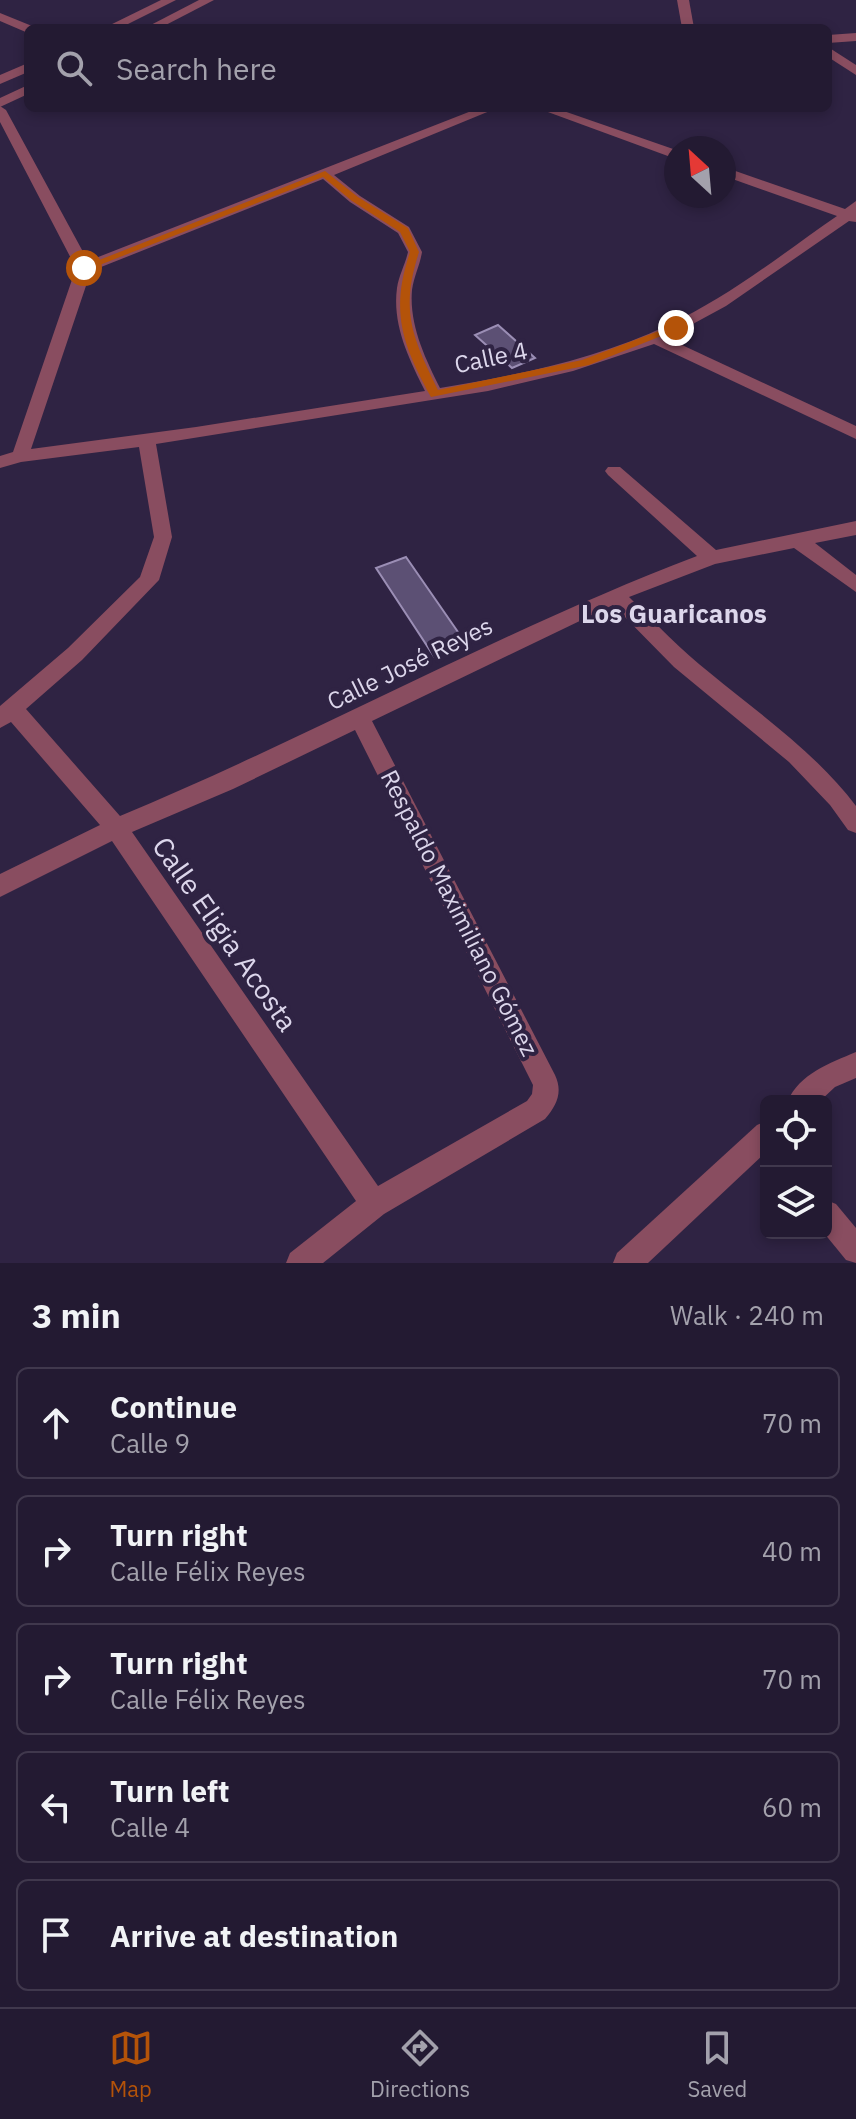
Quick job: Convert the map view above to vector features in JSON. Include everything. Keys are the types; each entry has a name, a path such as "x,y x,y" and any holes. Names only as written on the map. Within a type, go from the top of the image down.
{"street":[{"path":"119,24 170,0"},
{"path":"159,24 208,0"},
{"path":"683,0 687,24"},
{"path":"0,17 24,27"},
{"path":"832,39 856,37"},
{"path":"832,54 856,71"},
{"path":"0,80 24,69"},
{"path":"0,103 24,91"},
{"path":"0,110 84,268 20,456"},
{"path":"84,268 481,112"},
{"path":"554,112 664,151"},
{"path":"325,174 355,199 404,230 415,252 407,274 404,321 412,348 435,394"},
{"path":"736,175 853,213"},
{"name":"Calle 4","path":"0,462 20,456 147,442 435,394 585,363 676,328 853,213"},
{"path":"652,337 856,433"},
{"path":"6,714 75,654 149,580 163,537 147,442"},
{"path":"614,471 712,558"},
{"name":"Calle José Reyes","path":"0,886 116,828 225,782 615,595 712,558 856,528"},
{"path":"796,539 856,585"},
{"path":"615,595 681,661 794,752 843,804 856,823"},
{"name":"Calle Eligia Acosta","path":"6,714 40,737 116,828 374,1204"},
{"name":"Respaldo Maximiliano Gómez","path":"359,717 546,1084 545,1099 536,1110 374,1204"},
{"path":"808,1095 826,1078 856,1065"},
{"path":"627,1263 760,1143"},
{"path":"300,1263 374,1204"},
{"path":"832,1221 856,1250"}],"building":[{"path":"498,325 535,358 512,368 475,335"},
{"path":"406,557 467,645 435,658 376,568"}],"district":[{"name":"Los Guaricanos","path":"674,614"}],"route":[{"path":"84,268 325,174 355,199 404,230 415,252 414,262 407,274 404,321 412,348 435,394 585,363 676,328"}]}
